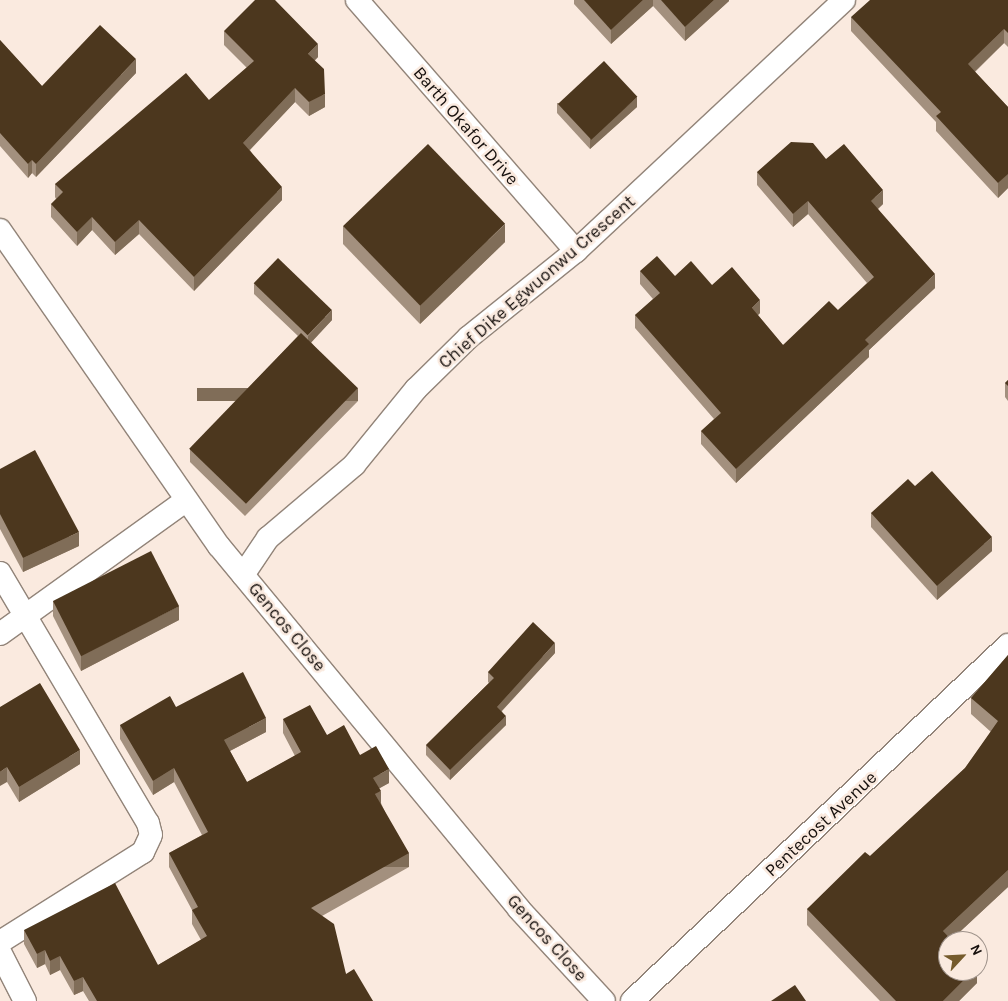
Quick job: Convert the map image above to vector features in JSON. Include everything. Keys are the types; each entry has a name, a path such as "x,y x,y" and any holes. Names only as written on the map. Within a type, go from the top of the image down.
{"street":[{"name":"Barth Okafor Drive","path":"357,0 576,251"},
{"name":"Chief Dike Egwuonwu Crescent","path":"242,575 268,538 354,465 416,389 469,337 576,251 844,0"},
{"name":"Gencos Close","path":"0,230 185,501 242,575 519,909 604,1001"},
{"path":"0,634 185,501"},
{"path":"0,573 148,823 151,835 142,852 0,942"},
{"name":"Pentecost Avenue","path":"632,1001 1008,645"},
{"path":"0,952 25,1001"}],"building":[{"path":"255,0 275,0 318,44 308,54 324,69 325,94 309,102 295,88 243,143 282,187 194,277 139,220 115,242 92,217 77,232 51,204 63,192 55,184 186,73 209,100 254,61 224,31"},
{"path":"584,0 643,0 611,30"},
{"path":"661,0 714,0 685,27"},
{"path":"870,0 1008,0 1008,33 1004,29 968,64 1008,107 1008,174 998,183 936,116 941,112 851,17"},
{"path":"100,25 136,59 36,164 32,160 28,164 0,133 0,40 42,86"},
{"path":"604,61 637,97 591,140 558,104"},
{"path":"791,142 813,143 826,159 844,144 883,190 871,201 935,274 865,340 869,344 736,469 701,431 721,413 635,315 660,293 640,271 657,256 675,276 691,261 712,285 732,267 760,300 752,308 783,345 829,301 838,310 874,277 808,201 793,214 757,172"},
{"path":"428,144 505,224 420,306 343,226"},
{"path":"278,258 332,310 308,335 254,283"},
{"path":"301,333 358,388 246,504 189,449"},
{"path":"35,450 79,532 23,558 0,514 0,469"},
{"path":"932,471 992,537 937,586 871,513 908,479 915,486"},
{"path":"151,551 179,606 81,656 53,601"},
{"path":"533,622 555,643 497,707 506,716 450,770 426,745 494,678 488,672"},
{"path":"1008,655 1008,870 943,931 938,931 938,981 963,981 943,1001 896,1001 807,909 865,852 870,856 965,768 998,721 971,698"},
{"path":"243,672 266,718 224,740 247,782 301,752 283,719 310,705 327,735 344,725 360,755 376,746 389,769 373,778 381,791 375,794 409,853 311,908 334,924 346,974 354,969 373,1001 97,1001 83,977 74,981 60,956 50,961 45,950 37,954 24,930 115,883 158,965 207,936 192,910 198,907 169,853 208,832 174,768 153,781 120,725 170,696 176,707"},
{"path":"40,683 80,750 19,787 7,767 0,772 0,707"},
{"path":"795,985 806,1001 771,1001"}]}
